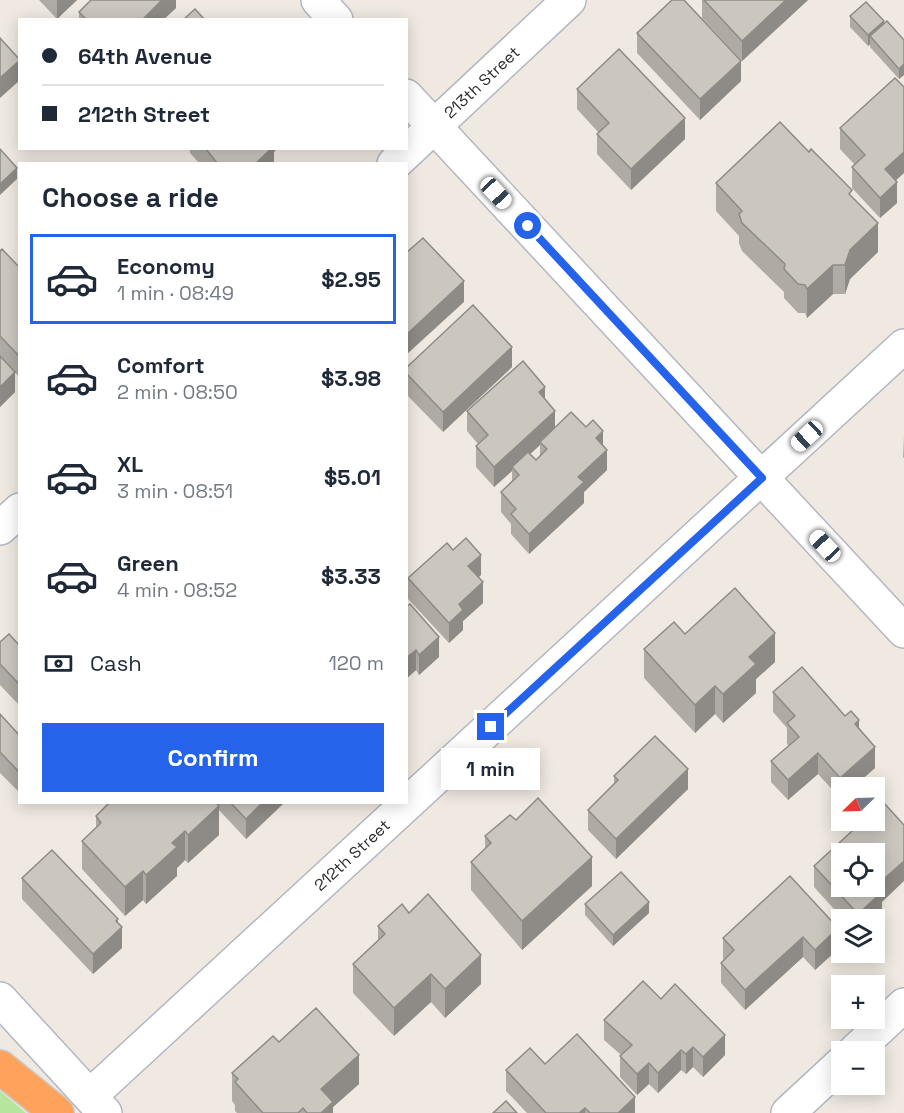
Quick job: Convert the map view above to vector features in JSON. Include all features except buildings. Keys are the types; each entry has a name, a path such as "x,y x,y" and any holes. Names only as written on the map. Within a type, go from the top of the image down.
{"highway":[{"path":"0,1066 57,1113"}],"street":[{"path":"318,0 334,18"},
{"name":"213th Street","path":"396,162 569,0"},
{"path":"408,98 904,632"},
{"name":"212th Street","path":"97,1105 904,346"},
{"path":"0,528 18,512"},
{"path":"0,999 97,1105"},
{"path":"866,1041 904,1005"},
{"path":"788,1113 831,1074"}],"green space":[{"path":"0,1091 26,1113 0,1113"}],"route":[{"path":"491,727 762,478 528,226"}]}
